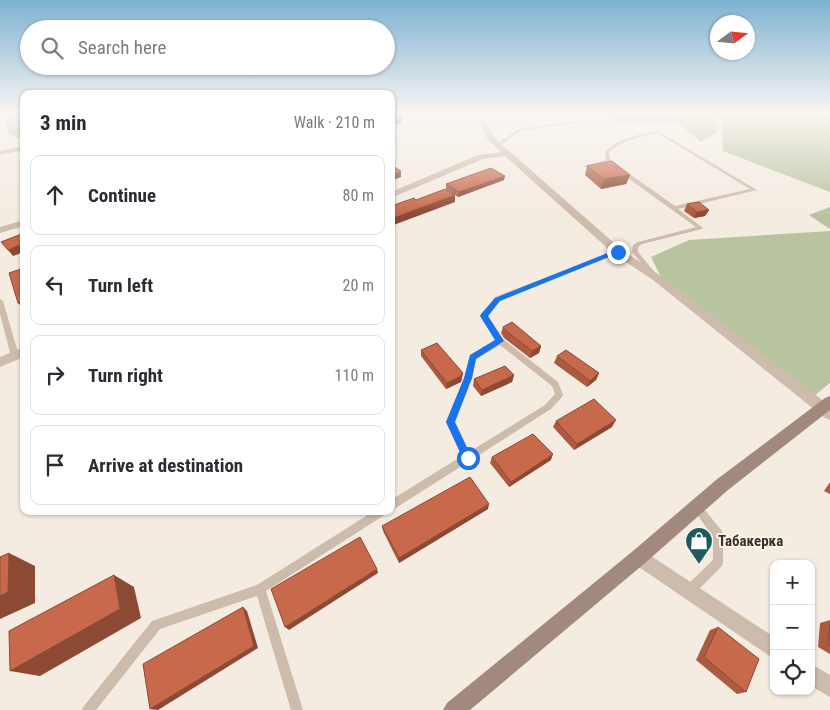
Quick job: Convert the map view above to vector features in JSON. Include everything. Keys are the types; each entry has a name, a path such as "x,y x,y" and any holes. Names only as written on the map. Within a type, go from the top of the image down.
{"main road":[{"path":"454,710 722,485 827,408"}],"street":[{"path":"499,147 618,252 657,278 827,408"},
{"path":"0,154 20,149"},
{"path":"395,193 481,157 506,154"},
{"path":"0,230 20,224"},
{"path":"0,362 19,354"},
{"path":"638,557 770,645"},
{"path":"815,677 830,686"}],"lane":[{"path":"608,162 607,152 611,147"},
{"path":"674,208 754,190 683,147"},
{"path":"586,166 608,162 700,228 640,243 635,246 635,252 657,278"},
{"path":"395,504 548,406 559,396 555,384 500,341 484,316 497,299 618,252"},
{"path":"0,301 19,354"},
{"path":"468,458 450,422 468,378 473,357 500,341"},
{"path":"689,592 718,562 718,536 696,507"},
{"path":"88,710 156,625 260,589 377,515"},
{"path":"260,589 298,710"}],"green space":[{"path":"723,147 830,147 830,192 723,151"},
{"path":"830,207 830,229 809,215"},
{"path":"830,231 830,383 815,395 661,277 651,257 689,240"}],"building":[{"path":"612,161 630,175 604,179 587,166"},
{"path":"395,167 401,171 395,173"},
{"path":"491,168 505,176 459,192 446,184"},
{"path":"445,189 455,195 395,218 395,205 414,198 416,200"},
{"path":"699,202 709,210 697,212 687,204"},
{"path":"20,235 20,245 8,250 1,242"},
{"path":"20,269 20,302 18,303 9,273"},
{"path":"512,322 541,346 532,351 506,331 503,327"},
{"path":"437,343 463,373 447,383 421,350"},
{"path":"566,350 599,373 590,381 557,356"},
{"path":"505,366 514,375 482,390 474,379"},
{"path":"594,399 616,420 577,444 556,421"},
{"path":"533,434 553,454 511,482 492,457"},
{"path":"470,477 489,504 399,558 382,526"},
{"path":"360,537 377,569 285,627 271,589"},
{"path":"9,553 8,592 0,596 0,557"},
{"path":"114,575 120,609 10,671 9,631"},
{"path":"243,607 254,646 150,709 143,664"},
{"path":"830,624 830,645 828,645"},
{"path":"718,627 759,659 746,692 704,657"}],"place":[{"name":"Табакерка","path":"699,565"}],"route":[{"path":"468,458 450,422 468,378 473,357 500,341 484,316 497,299 567,270 618,252"}]}
